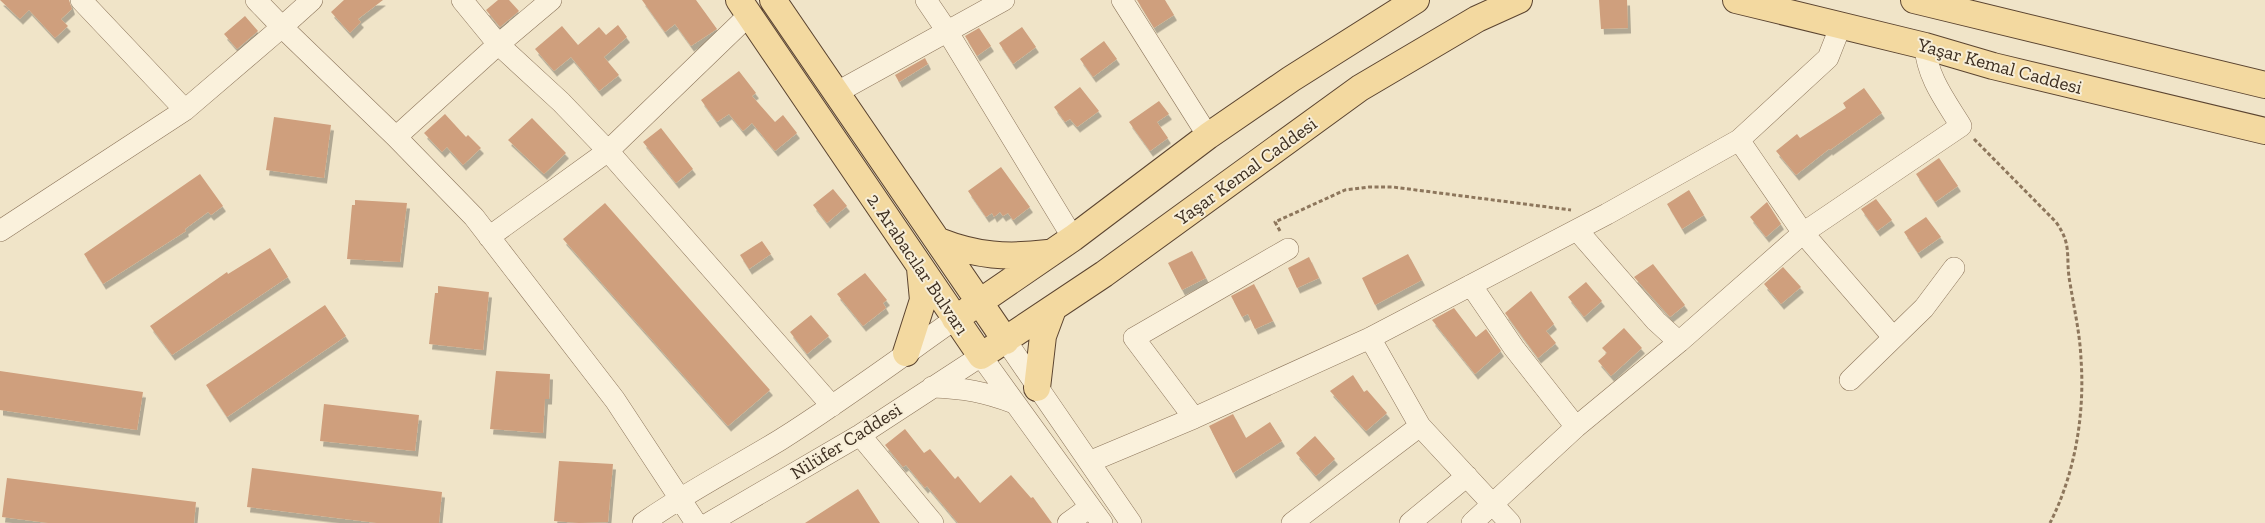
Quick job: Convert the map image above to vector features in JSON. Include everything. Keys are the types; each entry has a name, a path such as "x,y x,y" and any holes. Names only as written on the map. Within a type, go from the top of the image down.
{"main road":[{"path":"773,0 1006,341"},
{"path":"955,319 1073,238 1208,136 1291,79 1416,0"},
{"name":"Yaşar Kemal Caddesi","path":"981,356 1053,309 1360,88 1477,19 1519,0"},
{"name":"Yaşar Kemal Caddesi","path":"1736,0 1926,46 1993,66 2265,131"},
{"path":"1914,0 2265,85"},
{"name":"2. Arabacılar Bulvarı","path":"744,7 981,356"},
{"path":"938,241 964,251 992,256 1019,257 1051,252"},
{"path":"906,353 923,300 920,267"},
{"path":"1037,388 1043,336 1053,309"}],"street":[{"path":"81,0 185,110"},
{"path":"256,0 396,137 474,217 615,400 696,523"},
{"path":"0,231 185,110 312,0"},
{"path":"462,0 498,44 561,102 608,151 832,406"},
{"path":"396,137 498,44 551,0"},
{"path":"926,0 947,31 1073,238"},
{"path":"843,89 1004,0"},
{"path":"1122,0 1208,136"},
{"path":"489,237 608,151 744,7"},
{"path":"1089,462 1194,418 1370,338 1607,214 1739,140 1828,58 1842,25"},
{"path":"1472,523 1494,505 1576,427 1679,342 1803,233 1961,126 1932,77 1926,61 1926,46"},
{"path":"1739,140 1803,233 1893,337"},
{"path":"1577,230 1656,321 1679,342"},
{"path":"1194,418 1134,338 1288,250"},
{"path":"1850,380 1924,308 1954,268"},
{"path":"1470,285 1514,348 1576,427"},
{"path":"643,523 680,497 779,440 832,406 955,319"},
{"path":"1370,338 1420,426 1510,523"},
{"path":"1006,341 1131,523"},
{"name":"Nilüfer Caddesi","path":"709,523 860,435 981,356"},
{"name":"2. Arabacılar Bulvarı","path":"981,356 1096,515"},
{"path":"932,387 962,388 986,392 1014,403"},
{"path":"1292,523 1420,426"},
{"path":"860,435 933,523"},
{"path":"1410,523 1467,476"},
{"path":"1068,523 1096,515"}],"path":[{"path":"1961,126 2056,222 2062,231 2069,252 2068,276 2081,357 2082,390 2070,472 2060,503 2050,523"},
{"path":"1288,250 1276,222 1345,190 1369,187 1394,187 1607,214"}],"building":[{"path":"0,0 69,0 72,9 61,19 68,26 55,38 29,10 20,19"},
{"path":"344,0 383,0 358,19 361,22 350,33 331,12"},
{"path":"498,0 509,0 519,11 500,27 486,10"},
{"path":"642,0 696,0 717,29 691,46 675,24 665,32"},
{"path":"1137,0 1165,0 1174,15 1154,28"},
{"path":"1599,0 1627,0 1628,28 1601,29"},
{"path":"245,16 258,31 237,49 224,34"},
{"path":"618,25 627,37 604,57 619,75 599,91 571,57 554,71 535,49 562,26 578,45 599,27 606,35"},
{"path":"1022,27 1036,47 1013,64 999,43"},
{"path":"979,28 991,46 977,56 965,36"},
{"path":"1104,41 1117,59 1093,77 1080,59"},
{"path":"925,58 928,64 899,82 895,75"},
{"path":"739,71 756,93 752,96 775,122 783,115 797,133 775,151 752,123 743,131 729,114 717,122 701,100"},
{"path":"1080,87 1099,111 1077,127 1070,119 1065,122 1054,107"},
{"path":"1864,88 1882,113 1829,149 1796,175 1776,151 1797,134 1800,138 1846,108 1843,103"},
{"path":"1159,101 1169,114 1157,122 1168,138 1150,151 1129,122"},
{"path":"445,114 466,137 468,135 481,148 463,165 447,147 442,152 424,133"},
{"path":"274,117 331,125 324,178 266,170"},
{"path":"532,118 566,153 544,174 508,140"},
{"path":"661,128 693,169 676,183 643,142"},
{"path":"1939,158 1958,186 1935,202 1916,174"},
{"path":"1001,167 1030,207 1013,220 1008,213 1003,216 1000,212 994,217 992,213 986,217 968,191"},
{"path":"200,174 223,206 211,215 208,212 185,229 186,231 103,284 84,254"},
{"path":"833,189 847,206 827,223 813,205"},
{"path":"1689,190 1704,215 1682,229 1667,204"},
{"path":"1876,199 1892,220 1877,231 1861,209"},
{"path":"355,200 407,203 400,262 347,259 352,205 355,205"},
{"path":"1767,202 1781,224 1766,237 1750,217"},
{"path":"605,203 770,390 728,426 563,239"},
{"path":"1926,217 1941,237 1918,253 1904,232"},
{"path":"762,241 771,254 749,269 740,255"},
{"path":"270,248 288,277 172,355 150,326 227,272 228,274"},
{"path":"1192,251 1206,278 1182,290 1168,263"},
{"path":"1408,254 1422,280 1375,305 1362,278"},
{"path":"1309,257 1319,278 1297,288 1288,268"},
{"path":"1653,264 1685,305 1670,317 1634,277"},
{"path":"1783,267 1801,287 1781,304 1764,284"},
{"path":"865,273 887,300 883,303 886,308 863,326 837,294"},
{"path":"1586,282 1602,301 1584,317 1568,297"},
{"path":"1254,284 1273,321 1255,329 1248,314 1242,317 1231,296"},
{"path":"438,286 489,292 483,350 429,344 435,293 438,293"},
{"path":"1531,291 1554,324 1546,331 1556,343 1538,358 1505,313"},
{"path":"325,305 346,336 227,417 206,385"},
{"path":"1454,308 1476,337 1486,329 1501,351 1475,374 1432,320"},
{"path":"811,315 829,336 807,354 790,332"},
{"path":"1624,328 1642,348 1611,376 1598,361 1607,353 1602,348"},
{"path":"0,371 143,392 137,430 0,410"},
{"path":"496,371 550,374 549,399 545,399 543,433 490,429"},
{"path":"1353,375 1364,392 1367,390 1387,413 1366,431 1330,391"},
{"path":"324,404 419,415 415,451 320,441"},
{"path":"1233,414 1246,438 1270,422 1282,441 1233,473 1209,426"},
{"path":"905,429 924,453 930,449 955,479 958,476 980,503 1011,475 1031,498 1033,497 1052,523 958,523 927,486 925,488 906,465 903,467 885,445"},
{"path":"1315,436 1335,459 1316,476 1296,453"},
{"path":"559,461 613,464 608,522 579,523 554,521"},
{"path":"252,468 442,492 439,523 377,523 247,507"},
{"path":"7,478 196,502 194,523 48,523 2,517"},
{"path":"858,489 880,523 805,523"}]}
